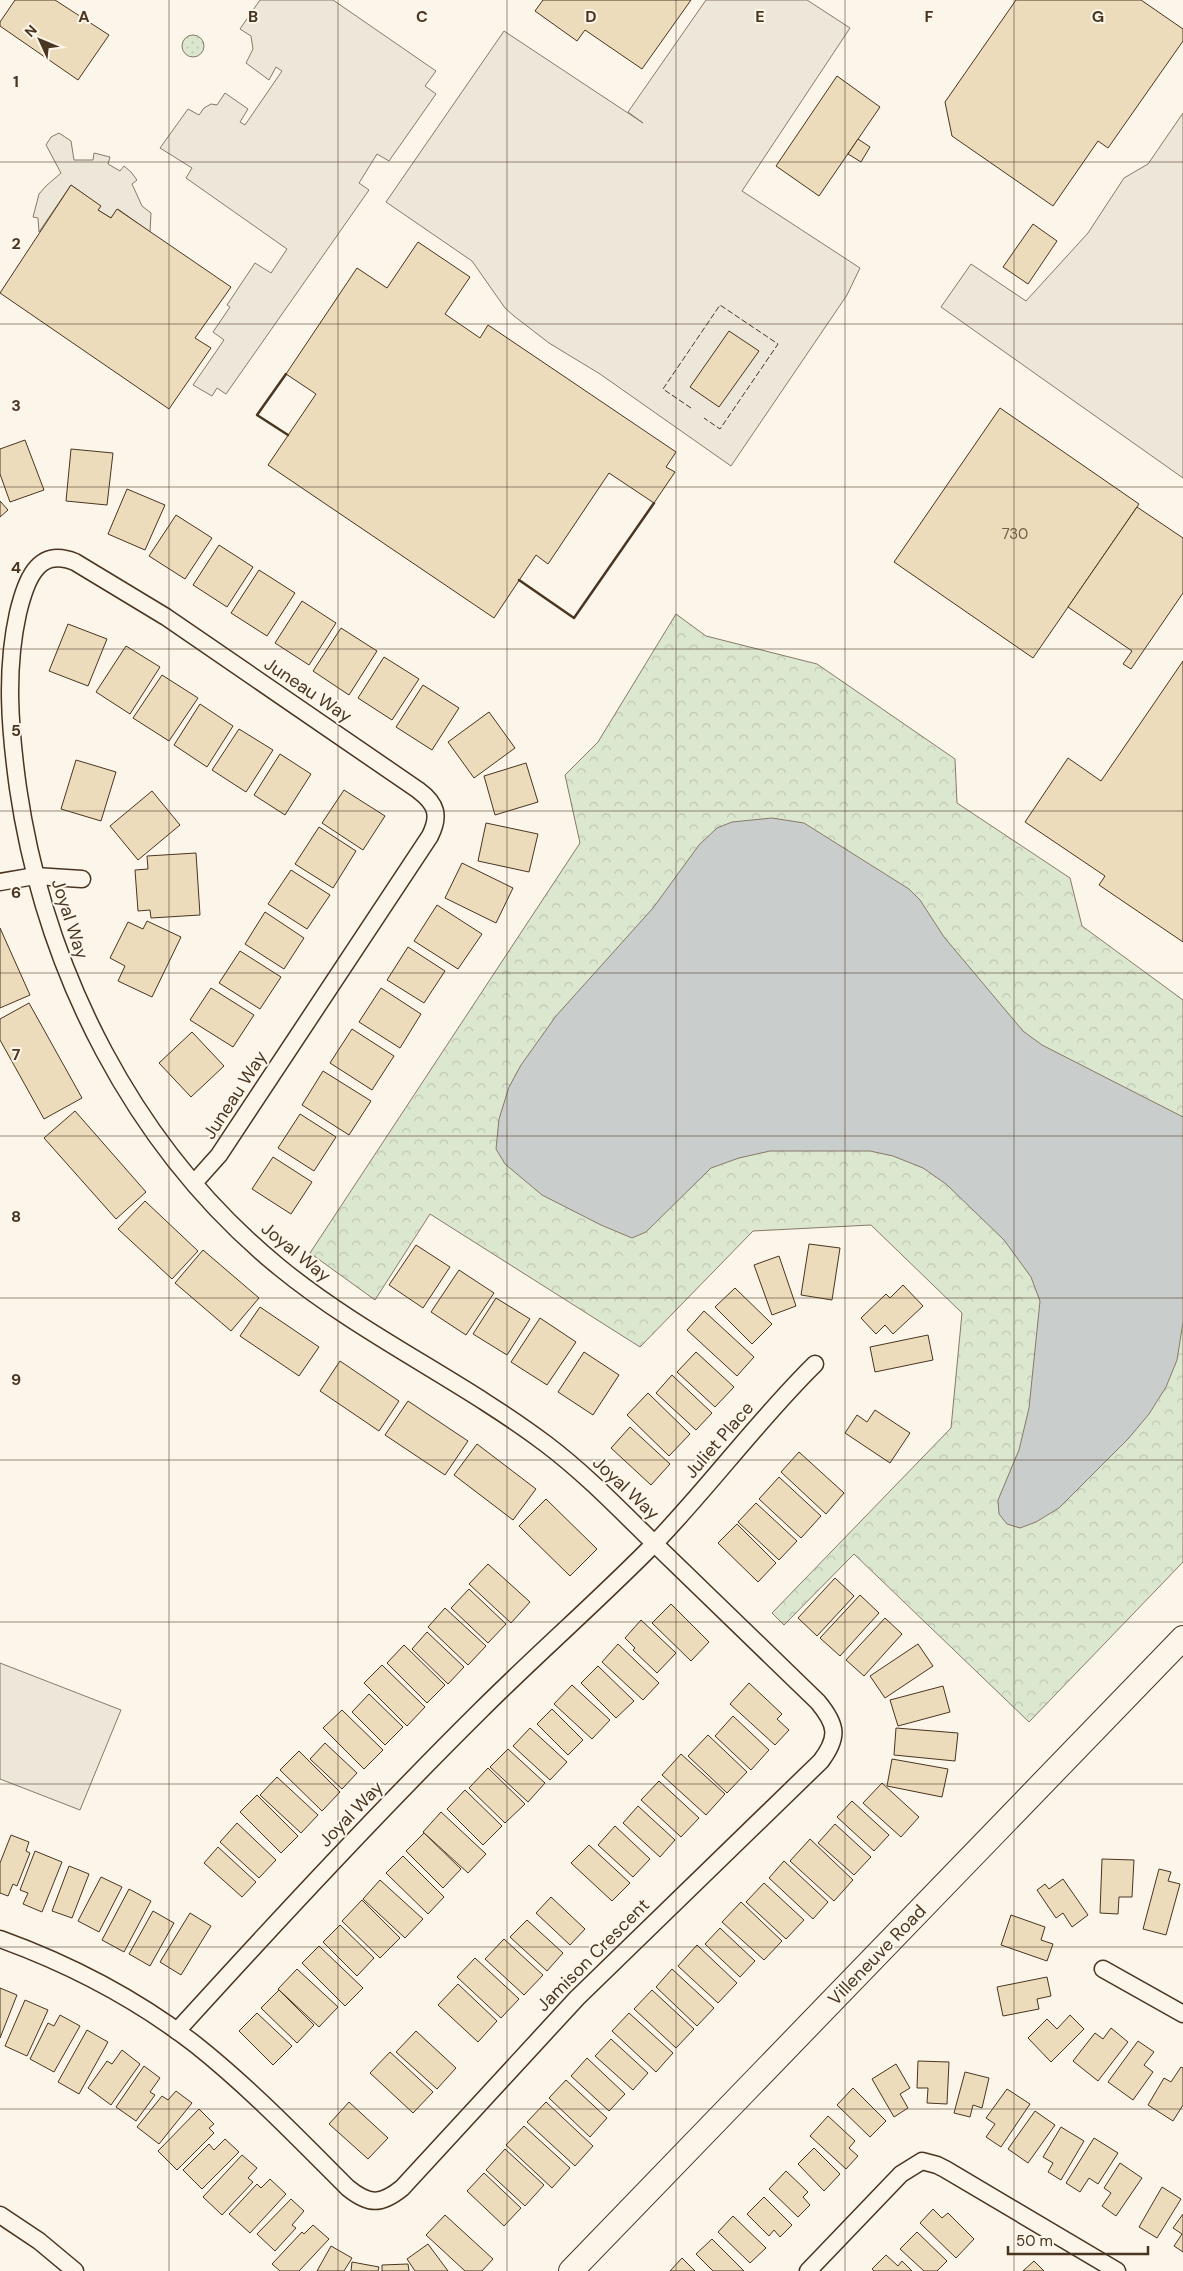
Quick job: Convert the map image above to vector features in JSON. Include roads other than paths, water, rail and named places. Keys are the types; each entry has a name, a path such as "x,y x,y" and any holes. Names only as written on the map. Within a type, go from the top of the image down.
{"main road":[{"name":"Villeneuve Road","path":"571,2271 1183,1638"}],"street":[{"name":"Juneau Way","path":"35,876 16,770 9,676 15,625 27,581 37,567 55,558 75,562 166,617 418,790 426,796 436,809 436,824 430,836 219,1155 194,1183"},
{"path":"35,876 82,879"},
{"name":"Joyal Way","path":"0,882 35,876 61,958 95,1035 130,1096 194,1183 237,1230 281,1269 352,1321 546,1444 595,1484 654,1543 411,1780 177,2031"},
{"name":"Juliet Place","path":"654,1543 709,1484 788,1390 815,1364"},
{"name":"Jamison Crescent","path":"177,2031 238,2081 354,2193 371,2201 385,2200 402,2188 547,2029 601,1974 821,1761 832,1744 834,1734 833,1724 824,1709 654,1543"},
{"path":"0,1938 80,1974 139,2006 177,2031"},
{"path":"1103,1969 1183,2014"},
{"path":"808,2271 901,2174 922,2161 937,2164 1118,2271"},
{"path":"0,2215 39,2241 75,2271"}]}
